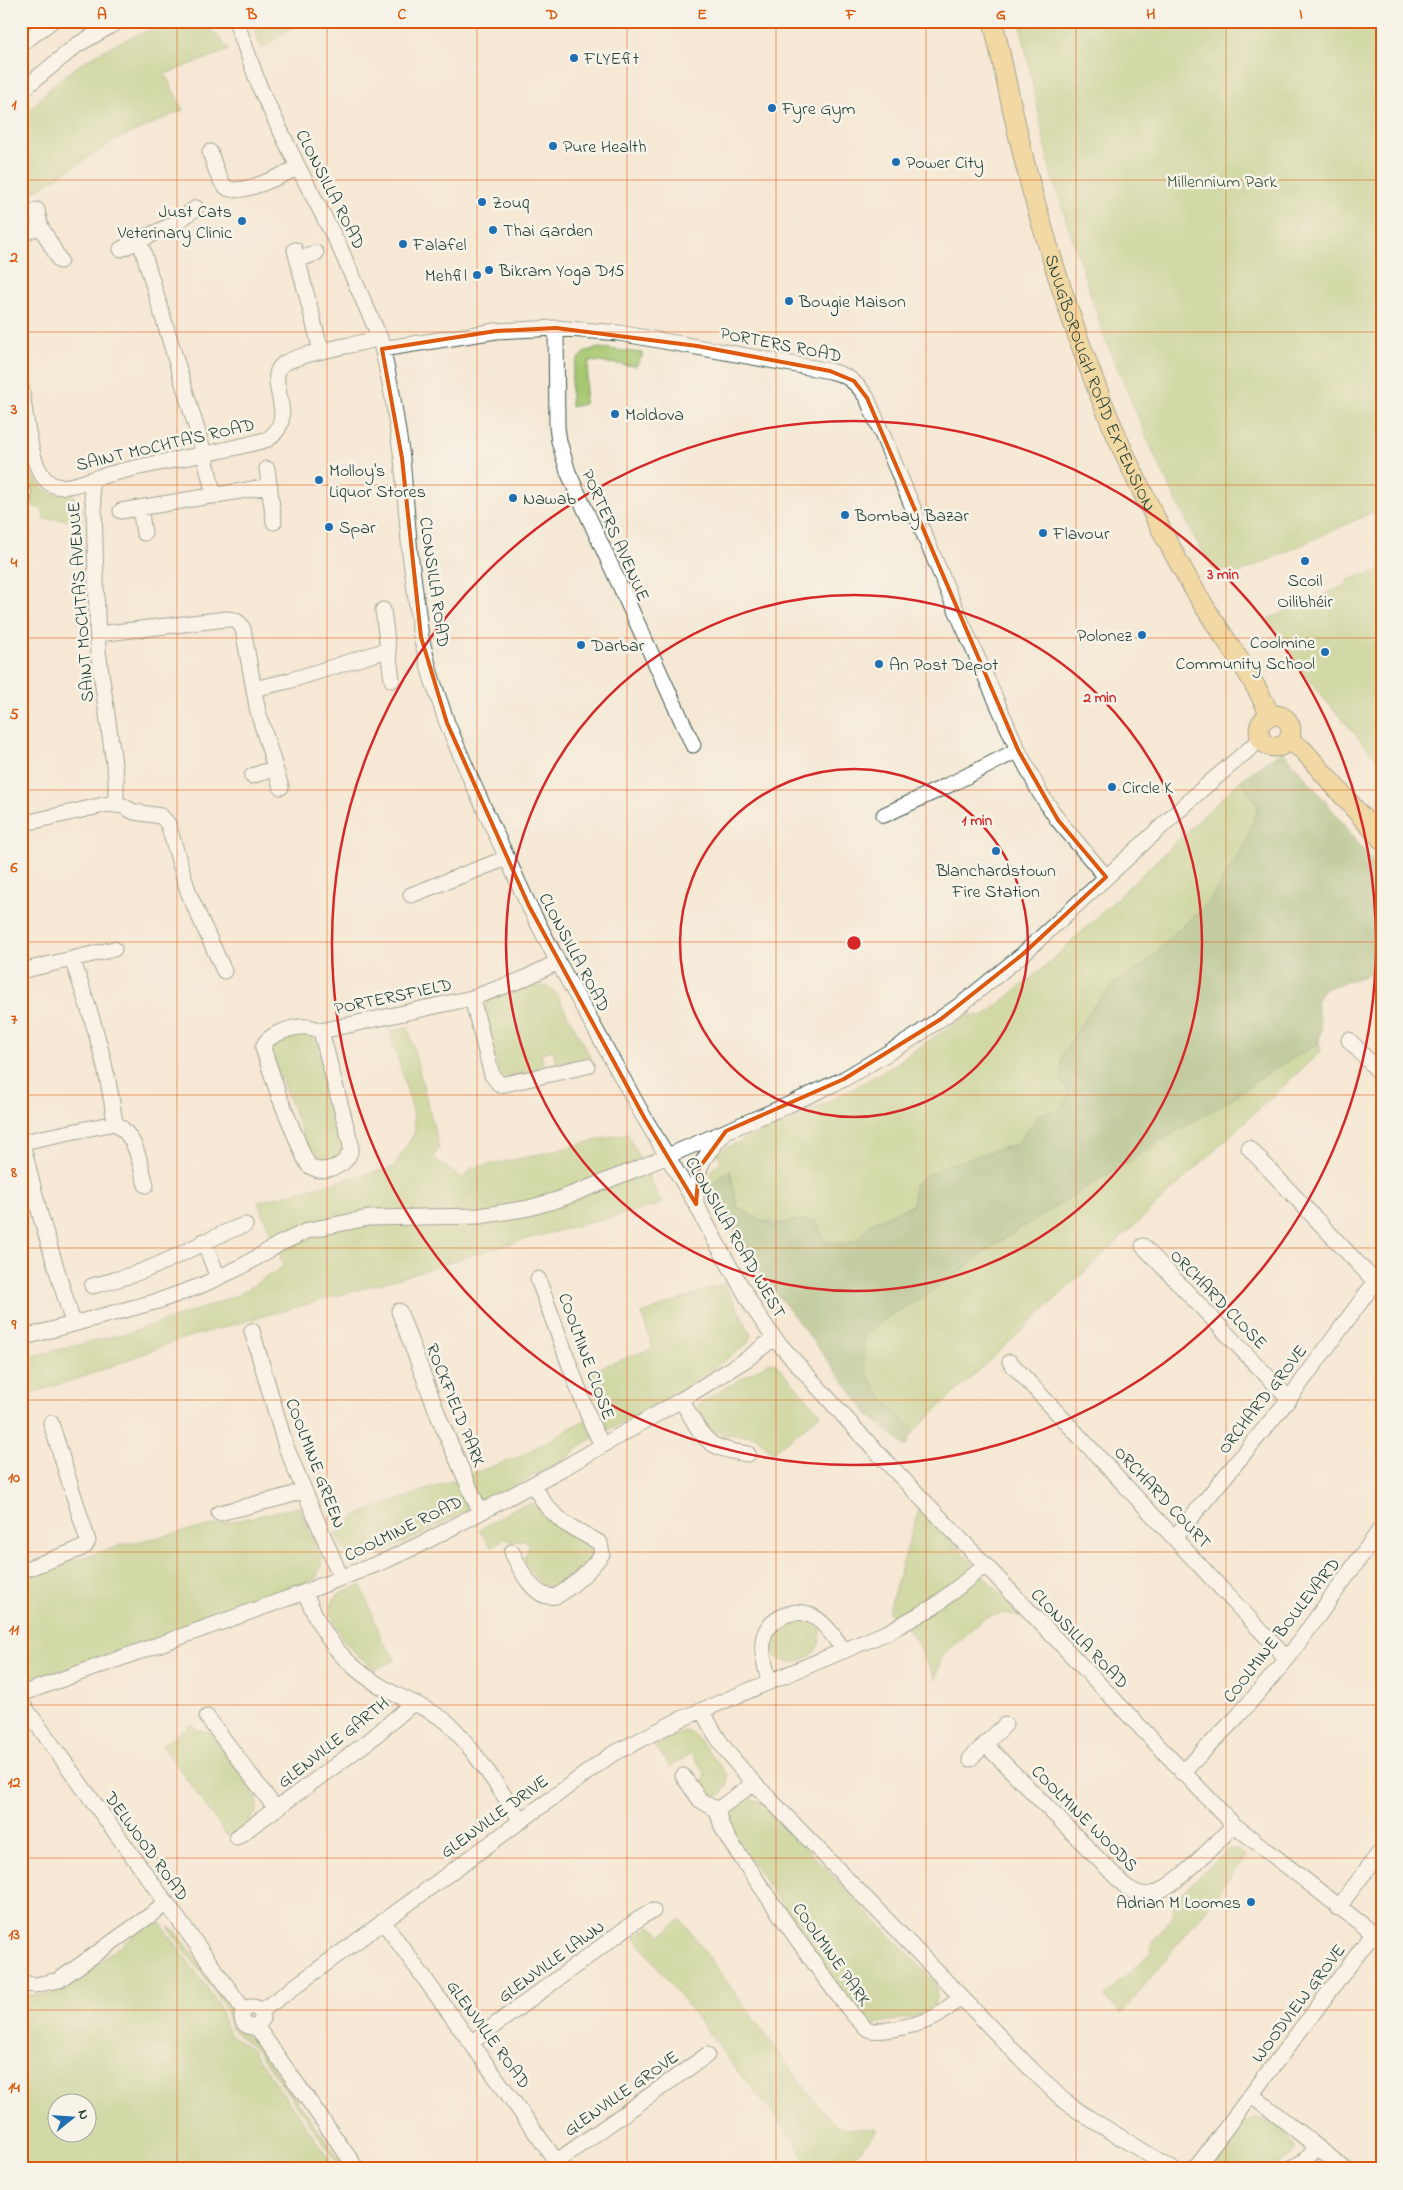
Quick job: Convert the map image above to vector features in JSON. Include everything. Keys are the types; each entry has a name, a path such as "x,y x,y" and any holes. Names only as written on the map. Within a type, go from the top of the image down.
{"main road":[{"name":"SNUGBOROUGH ROAD EXTENSION","path":"993,21 1032,190 1066,300 1102,403 1138,484 1176,556 1206,609 1258,691 1270,716"},
{"path":"1279,715 1290,724 1292,734 1289,740 1282,746 1273,748 1261,740 1259,733 1261,723 1270,716 1279,715"},
{"path":"1289,740 1303,750 1382,840"}],"street":[{"path":"21,44 52,21"},
{"path":"21,91 77,46 119,21"},
{"name":"CLONSILLA ROAD","path":"236,21 260,88 339,246 381,344 402,458 412,573 421,637 431,676 447,723 529,906 558,962 666,1155"},
{"path":"210,152 226,188 232,190 240,190 255,185 298,167"},
{"path":"121,249 176,223 196,208"},
{"path":"21,235 38,217 60,261"},
{"path":"140,241 204,453 214,496"},
{"path":"316,253 296,255 321,351"},
{"name":"PORTERS ROAD","path":"381,344 496,331 556,328 619,333 709,348 830,371 847,376 854,381 867,398 950,596 1018,750 1040,794 1058,820 1106,877"},
{"name":"PORTERS AVENUE","path":"556,328 557,427 568,472 693,745"},
{"name":"SAINT MOCHTA'S ROAD","path":"21,387 30,442 39,469 50,483 63,487 120,471 260,441 272,436 281,424 282,415 277,376 279,369 291,360 321,351 381,344"},
{"path":"267,469 274,522"},
{"name":"SAINT MOCHTA'S AVENUE","path":"90,480 94,508 101,677 116,778 116,804"},
{"path":"121,511 270,486"},
{"path":"24,493 27,512"},
{"path":"140,508 144,533"},
{"path":"382,610 392,680"},
{"path":"98,634 226,619 236,620 243,629 254,689 281,787"},
{"path":"254,689 288,681 387,650"},
{"path":"21,1338 158,1301 218,1278 279,1244 309,1230 368,1218 460,1218 529,1208 586,1190 772,1112 844,1079 913,1038 963,1003 1009,966 1200,791 1261,740"},
{"path":"884,815 1018,750"},
{"path":"252,776 275,768"},
{"path":"21,824 108,804 116,804 134,812 161,816 166,819 189,894 224,971"},
{"path":"411,895 508,858"},
{"path":"21,971 114,949"},
{"path":"72,959 101,1047 115,1123 127,1132 132,1140 146,1185"},
{"name":"PORTERSFIELD","path":"321,1031 351,1145 349,1156 343,1164 318,1170 310,1166 304,1157 279,1096 263,1048 269,1038 296,1028 309,1027 321,1031 472,998 521,980 558,962"},
{"name":"PORTERSFIELD","path":"472,998 492,1075 500,1085 587,1066"},
{"path":"1348,1040 1382,1075"},
{"path":"74,1323 42,1218 22,1140 115,1123"},
{"path":"696,1204 698,1168 709,1150 726,1131"},
{"path":"1248,1148 1379,1286"},
{"name":"CLONSILLA ROAD WEST","path":"666,1155 696,1204 750,1301 774,1338"},
{"path":"92,1286 151,1268 204,1241 245,1225"},
{"path":"204,1241 218,1278"},
{"name":"ORCHARD CLOSE","path":"1143,1246 1289,1399"},
{"name":"COOLMINE CLOSE","path":"538,1279 588,1416 602,1446"},
{"name":"ORCHARD GROVE","path":"1175,1537 1379,1286"},
{"name":"ROCKFIELD PARK","path":"399,1311 440,1420 480,1512"},
{"name":"COOLMINE GREEN","path":"252,1331 276,1419 342,1578"},
{"name":"CLONSILLA ROAD","path":"774,1338 859,1433 1234,1825 1377,1937"},
{"name":"COOLMINE ROAD","path":"21,1694 305,1592 425,1542 602,1446 682,1400 747,1360 774,1338"},
{"name":"ORCHARD COURT","path":"1010,1362 1287,1659"},
{"path":"682,1400 708,1443 727,1452 748,1454"},
{"path":"21,1571 80,1549 88,1541 51,1423"},
{"path":"512,1552 518,1566 536,1590 550,1597 559,1595 578,1581 593,1567 602,1554 600,1543 564,1523 547,1507 533,1484"},
{"path":"220,1513 284,1498 304,1490"},
{"name":"COOLMINE BOULEVARD","path":"1182,1772 1238,1716 1287,1659 1382,1527"},
{"name":"GLENVILLE DRIVE","path":"258,2019 383,1921 611,1755 661,1728 888,1632 949,1595 985,1565"},
{"path":"305,1592 315,1618 331,1644 353,1668 383,1687 438,1715 455,1730 483,1765 521,1820"},
{"path":"769,1682 763,1646 764,1636 768,1628 782,1616 793,1612 810,1614 822,1621 844,1650"},
{"name":"DELWOOD ROAD","path":"21,1702 244,2010 253,2007 258,2019"},
{"name":"GLENVILLE GARTH","path":"237,1837 369,1741 413,1703"},
{"path":"702,1710 715,1737 725,1752 754,1784 960,1997 1062,2099 1172,2169"},
{"name":"GLENVILLE GARTH","path":"207,1717 276,1809"},
{"path":"970,1760 1005,1725"},
{"name":"COOLMINE WOODS","path":"986,1744 1134,1893 1152,1894 1171,1884 1234,1825"},
{"path":"683,1776 700,1800 717,1810 754,1784"},
{"name":"COOLMINE PARK","path":"717,1810 724,1832 729,1840 835,1992 863,2027 870,2030 879,2030 918,2023 939,2015 960,1997"},
{"path":"1338,1908 1382,1849"},
{"path":"21,1983 34,1985 58,1980 166,1904"},
{"name":"GLENVILLE LAWN","path":"472,2042 653,1911"},
{"name":"GLENVILLE ROAD","path":"383,1921 560,2165"},
{"name":"WOODVIEW GROVE","path":"1195,2169 1377,1937"},
{"path":"258,2019 357,2169"},
{"name":"GLENVILLE GROVE","path":"560,2165 707,2055"},
{"path":"1252,2095 1345,2169"},
{"path":"1290,2169 1306,2160 1317,2147"}],"highlighted area":[{"path":"556,328 697,346 830,371 854,381 867,398 1018,750 1058,820 1106,877 1023,954 941,1019 844,1079 726,1131 699,1168 696,1204 645,1119 529,906 447,723 421,637 402,458 382,349 496,331"}],"green space":[{"path":"183,21 199,23 210,29 229,50 165,74 183,110 116,140 21,200 21,118 57,82 104,50 151,30"},
{"path":"255,21 309,21 291,28 262,49 255,31"},
{"name":"Millennium Park","path":"1020,21 1382,21 1382,508 1233,576 1230,571 1223,568 1215,572 1192,533 1153,452 1105,339 1050,170"},
{"path":"600,348 642,353 642,357 636,366 589,361 584,404 571,407 572,378 577,361 590,350"},
{"path":"21,439 30,469 39,484 50,493 70,492 74,495 80,504 82,520 44,519 42,508 34,507 21,489"},
{"name":"Coolmine Community School","path":"1382,570 1382,765 1301,672 1268,619 1348,584 1347,580"},
{"path":"1282,750 1331,808 1382,874 1382,958 1372,974 1323,989 1316,1002 1321,1029 1319,1043 1274,1069 1223,1104 1003,1239 930,1293 887,1318 864,1336 863,1351 869,1378 884,1400 915,1430 906,1447 870,1416 752,1261 709,1187 730,1170 737,1206 755,1218 774,1225 801,1220 817,1221 825,1242 850,1243 861,1237 871,1223 913,1205 914,1185 923,1177 947,1165 1017,1144 1040,1114 1061,1109 1068,1093 1061,1079 1062,1055 1091,1009 1114,984 1143,966 1208,903 1247,841 1258,806 1241,780"},
{"path":"1241,780 1258,805 1247,841 1208,903 1143,966 1114,984 1061,1079 1068,1093 1061,1109 1040,1114 1017,1144 984,1153 914,1185 913,1205 871,1223 861,1237 850,1243 825,1242 801,1220 774,1223 754,1217 737,1206 730,1170 709,1187 710,1175 713,1169 722,1162 716,1152 798,1117 849,1091 891,1067 966,1015 984,1016 1049,963"},
{"path":"527,986 547,987 555,992 591,1058 560,1063 556,1061 553,1050 541,1053 543,1062 539,1069 507,1078 502,1076 498,1069 484,1014 484,1007 487,1002 499,994"},
{"path":"408,1027 439,1148 434,1157 440,1164 463,1178 471,1168 519,1159 627,1133 662,1204 515,1242 396,1279 178,1340 83,1377 21,1396 21,1359 130,1332 194,1311 238,1295 284,1266 258,1202 394,1167 415,1132 413,1111 390,1032"},
{"path":"301,1034 312,1035 317,1042 345,1148 345,1151 335,1160 321,1163 311,1156 271,1053 272,1048 278,1041"},
{"path":"1319,1043 1321,1051 915,1430 884,1400 870,1378 865,1366 863,1352 864,1337 887,1318 1003,1239 1223,1104 1274,1069"},
{"path":"724,1283 751,1334 748,1343 675,1394 597,1436 577,1449 568,1458 412,1539 362,1560 353,1557 339,1543 335,1534 357,1515 521,1456 583,1421 606,1412 591,1371 653,1348 642,1314"},
{"path":"770,1362 775,1363 821,1414 772,1453 756,1436 718,1433 712,1430 701,1416 698,1404"},
{"path":"533,1503 591,1546 594,1554 583,1566 552,1589 539,1582 529,1568 524,1559 529,1547 524,1539 514,1543 504,1538 492,1548 479,1530 515,1508"},
{"path":"920,1506 1021,1617 1004,1613 985,1617 941,1657 936,1680 912,1634 888,1612"},
{"path":"299,1507 321,1558 321,1567 316,1578 279,1594 165,1636 38,1678 21,1675 21,1578 121,1545"},
{"path":"361,1585 382,1640 396,1660 376,1669 357,1655 343,1639 337,1629 331,1610 333,1601 339,1594"},
{"path":"804,1618 820,1628 820,1642 813,1653 803,1659 792,1662 781,1660 773,1654 771,1644 776,1629 796,1619"},
{"path":"192,1724 196,1730 210,1732 257,1798 256,1811 253,1816 228,1837 162,1745"},
{"path":"684,1731 694,1734 728,1775 727,1786 720,1795 708,1795 706,1797 701,1790 705,1773 691,1753 670,1767 655,1745"},
{"path":"747,1798 762,1803 936,1983 937,2000 931,2010 922,2015 875,2024 861,2017 732,1834 729,1821 730,1812 735,1805"},
{"path":"1228,1849 1237,1850 1246,1856 1208,1907 1121,2014 1104,1997 1151,1952 1152,1942 1173,1915 1174,1900"},
{"path":"681,1919 802,2085 836,2127 878,2129 844,2169 811,2169 791,2136 736,2069 635,1937 650,1926 662,1935"},
{"path":"160,1923 217,2002 229,2034 251,2049 337,2169 21,2169 21,1995 49,1995 67,1986 146,1927"},
{"path":"168,1927 176,1931 229,2005 236,2028 256,2043 346,2169 343,2169 339,2164 258,2052 231,2029 225,2008 218,1996"},
{"path":"1253,2118 1266,2121 1279,2128 1296,2149 1280,2163 1269,2166 1244,2169 1210,2169 1243,2123"}],"place":[{"name":"FLYEfit","path":"574,58"},
{"name":"Fyre Gym","path":"772,108"},
{"name":"Pure Health","path":"553,146"},
{"name":"Power City","path":"896,162"},
{"name":"Zouq","path":"482,202"},
{"name":"Just Cats Veterinary Clinic","path":"242,221"},
{"name":"Thai Garden","path":"493,230"},
{"name":"Falafel","path":"403,244"},
{"name":"Bikram Yoga D15","path":"489,270"},
{"name":"Mehfil","path":"477,275"},
{"name":"Bougie Maison","path":"789,301"},
{"name":"Moldova","path":"615,414"},
{"name":"Molloy's Liquor Stores","path":"319,480"},
{"name":"Nawab","path":"513,498"},
{"name":"Bombay Bazar","path":"845,515"},
{"name":"Spar","path":"329,527"},
{"name":"Flavour","path":"1043,533"},
{"name":"Scoil Oilibhéir","path":"1305,561"},
{"name":"Polonez","path":"1142,635"},
{"name":"Darbar","path":"581,645"},
{"name":"Coolmine Community School","path":"1325,652"},
{"name":"An Post Depot","path":"879,664"},
{"name":"Circle K","path":"1112,787"},
{"name":"Blanchardstown Fire Station","path":"996,851"},
{"name":"Adrian M Loomes","path":"1251,1902"}]}
